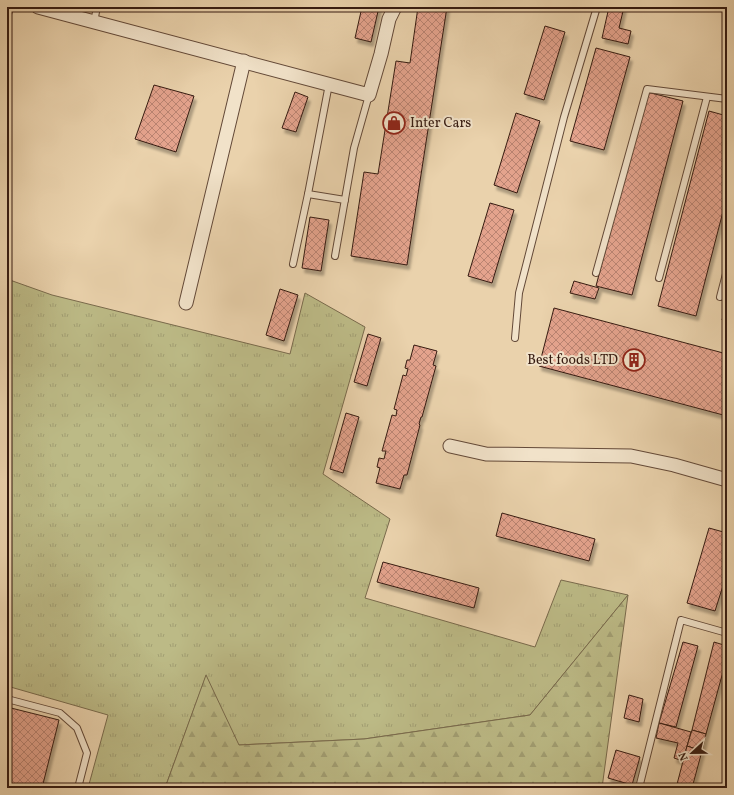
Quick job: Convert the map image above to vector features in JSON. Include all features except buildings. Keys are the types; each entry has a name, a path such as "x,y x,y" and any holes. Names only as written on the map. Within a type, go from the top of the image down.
{"street":[{"path":"38,7 369,95 389,19 395,7"},
{"path":"186,303 244,62"},
{"path":"450,446 486,454 631,456 674,465 727,480"}],"lane":[{"path":"7,18 10,7"},
{"path":"94,22 97,7"},
{"path":"516,338 519,293 564,117 597,7"},
{"path":"292,264 308,194 329,84"},
{"path":"596,273 647,89 727,99"},
{"path":"335,256 354,148 369,95"},
{"path":"659,278 707,97"},
{"path":"308,194 345,200"},
{"path":"720,297 727,270"},
{"path":"639,788 681,620 727,633"},
{"path":"7,699 60,713 77,728 87,753 78,788"}],"green space":[{"path":"7,279 52,295 290,354 305,293 365,327 323,474 390,519 365,598 535,647 561,580 628,595 530,715 364,739 238,745 206,676 165,788 88,788 108,715 7,686"},
{"path":"628,595 602,788 165,788 206,675 239,745 364,739 530,715"}],"place":[{"name":"Inter Cars","path":"394,123"},
{"name":"Best foods LTD","path":"634,360"}]}
